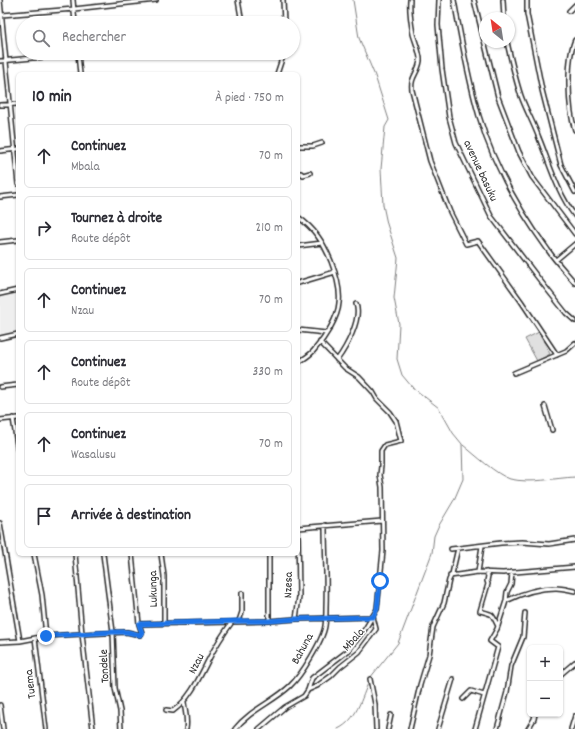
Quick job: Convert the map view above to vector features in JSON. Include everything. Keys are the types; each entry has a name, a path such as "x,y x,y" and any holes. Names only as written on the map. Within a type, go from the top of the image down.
{"street":[{"path":"0,0 16,150 0,152"},
{"path":"73,0 74,16"},
{"path":"2,15 156,0"},
{"path":"238,0 241,16"},
{"path":"283,0 284,16"},
{"path":"410,0 409,12 420,61 416,73 411,81 412,90 430,161 450,212 466,244 478,241 521,301 557,356"},
{"name":"avenue basuku","path":"439,0 438,25 442,69 449,117 456,142 490,216 538,280 566,313 575,321"},
{"path":"454,0 471,85 479,116 500,169 518,205 556,260 575,283"},
{"path":"474,0 498,97 519,152 532,177 575,234"},
{"path":"503,0 504,12"},
{"path":"527,0 526,14 547,111 561,165 575,192"},
{"path":"569,11 575,5"},
{"path":"575,40 572,48 570,77 571,116 575,130"},
{"path":"508,48 521,95 540,139 558,188 568,207 575,216"},
{"path":"0,61 16,59"},
{"path":"79,60 80,72"},
{"path":"278,72 282,60"},
{"path":"0,105 16,104"},
{"path":"300,146 313,146 322,143"},
{"path":"300,174 303,175 310,173"},
{"path":"0,197 16,195"},
{"path":"300,218 309,224 322,243 335,272 340,304 332,325 315,350 300,361"},
{"path":"0,242 16,240"},
{"path":"300,246 322,243"},
{"path":"556,260 575,244"},
{"path":"300,282 335,272"},
{"path":"0,294 16,290"},
{"path":"320,342 337,360 345,350 351,336 356,318 356,304"},
{"path":"300,330 326,333"},
{"path":"0,338 16,334"},
{"path":"514,373 557,356 566,351 575,342"},
{"name":"Mbala","path":"259,729 285,707 304,696 308,690 322,683 359,652 376,629 373,617 377,609 383,551 382,487 380,475 381,451 385,445 401,442 400,432 395,419 377,399 374,392 337,360"},
{"path":"0,387 16,385"},
{"path":"545,406 552,430"},
{"path":"0,420 13,418 16,438"},
{"name":"Nzesa","path":"300,528 382,521"},
{"path":"0,523 20,640"},
{"name":"Bahuna","path":"235,729 240,722 292,684 317,646 325,626 325,525"},
{"path":"451,549 522,542 549,544 575,540"},
{"path":"478,572 482,546"},
{"path":"410,729 420,684 429,655 433,627 444,603 458,548"},
{"path":"34,556 42,595 46,636"},
{"path":"75,556 82,634 93,729"},
{"name":"Tondele","path":"103,556 113,632 115,688 120,711 121,729"},
{"path":"0,642 46,636 113,632 127,632 140,635 142,633 139,624 132,556"},
{"name":"Lukunga","path":"161,556 164,576 164,623"},
{"path":"269,556 269,621"},
{"name":"Nzesa","path":"296,619 299,597 298,556"},
{"path":"450,576 456,577 467,573 478,572 512,572 575,567"},
{"path":"486,572 488,576 488,584 480,611 494,616 498,626"},
{"path":"475,729 498,647 490,641 498,626 506,601 507,592 511,584 512,572"},
{"path":"506,601 521,594 550,588 575,591"},
{"path":"239,621 242,612 242,593"},
{"path":"497,729 507,692 511,666 523,636 525,613"},
{"path":"139,624 373,617"},
{"path":"308,690 312,678 349,650 373,617"},
{"name":"Nzau","path":"166,710 173,711 184,701 195,686 211,655 232,622"},
{"name":"Tuema","path":"35,638 46,729"},
{"path":"563,672 575,662"},
{"path":"370,679 375,704 376,729"},
{"path":"438,729 453,679"},
{"path":"463,699 471,691 484,695"},
{"path":"184,701 185,714 188,720 186,729"},
{"path":"0,706 3,729"},
{"path":"388,729 391,715"},
{"path":"571,729 575,716"},
{"path":"528,729 534,717"}],"shaded area":[{"path":"16,292 16,333 0,337 0,296"},
{"path":"539,332 550,354 537,361 525,339"}],"waterway":[{"path":"353,0 359,38 375,76 389,120 385,127 381,169 383,205 387,224 398,258 394,298 399,324 397,359 402,375 412,387 439,408 453,433 462,444 463,479 454,500 434,536 432,553 398,643 370,678"},
{"path":"463,445 492,469 510,479 534,481 575,477"},
{"path":"338,729 354,715 369,681"}],"route":[{"path":"46,636 113,632 127,632 140,635 142,633 139,624 373,617 377,609 380,581"}]}
